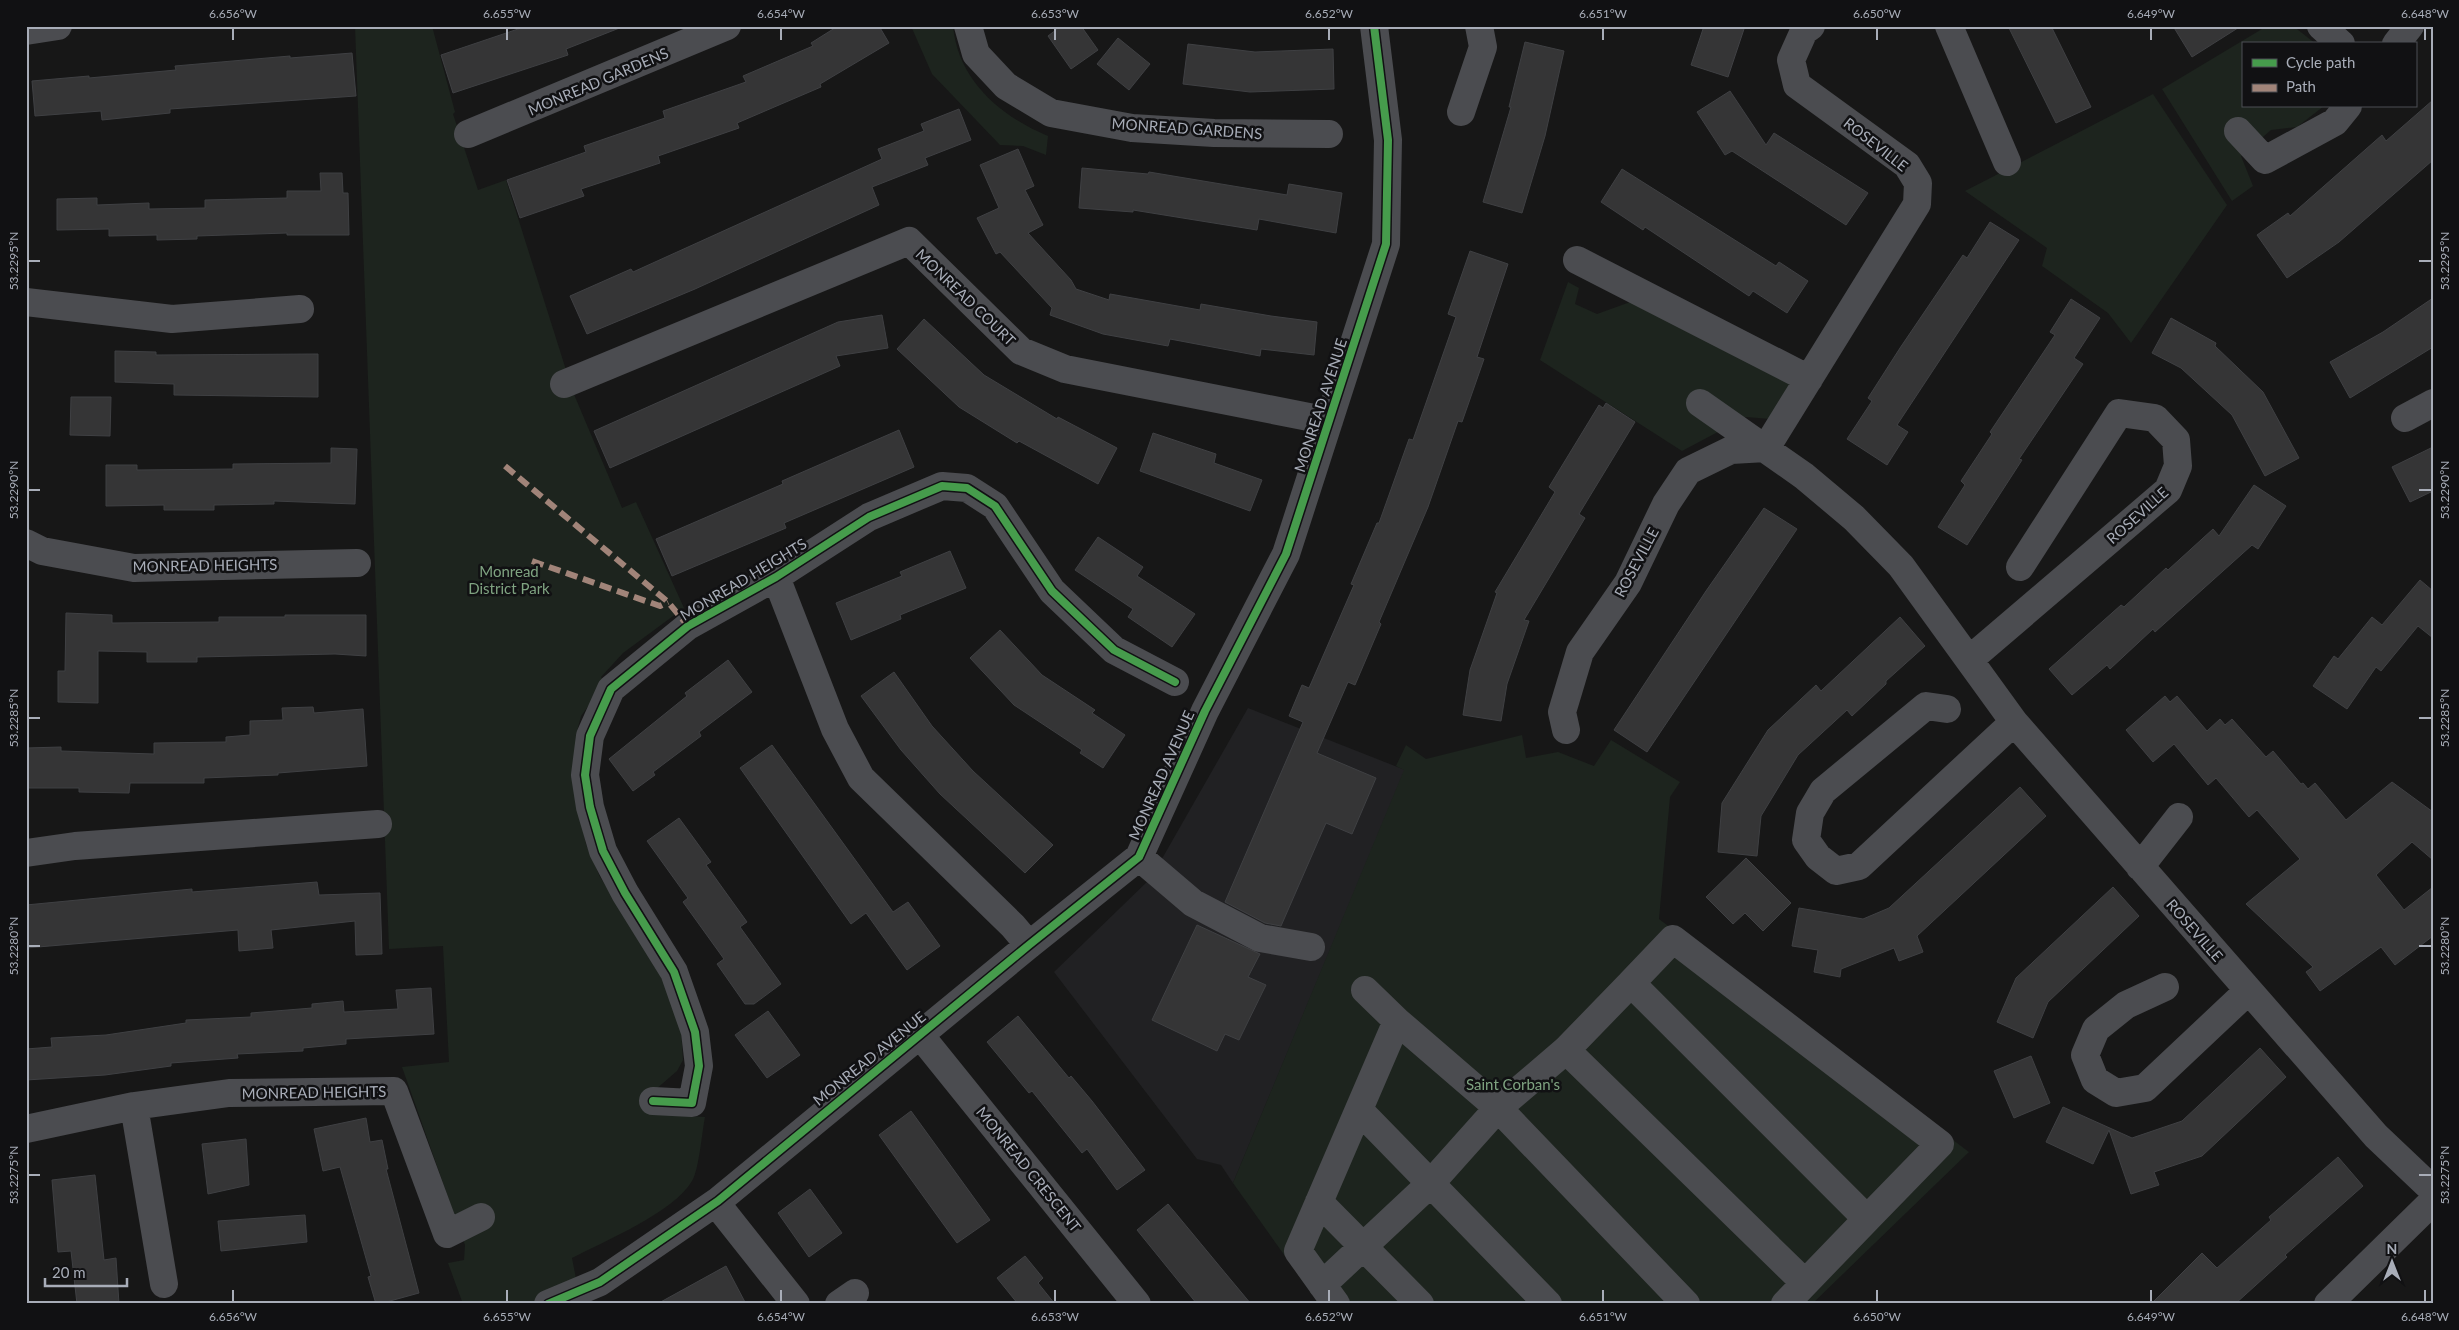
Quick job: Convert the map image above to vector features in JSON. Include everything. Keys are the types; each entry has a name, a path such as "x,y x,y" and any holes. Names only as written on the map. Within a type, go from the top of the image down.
{"street":[{"path":"26,31 58,26"},
{"name":"MONREAD GARDENS","path":"468,134 727,26"},
{"name":"MONREAD GARDENS","path":"968,26 976,54 1006,86 1051,113 1132,128 1214,132 1329,134"},
{"name":"MONREAD AVENUE","path":"548,1304 600,1282 716,1203 1029,945 1139,857 1205,711 1286,554 1386,244 1388,140 1374,26"},
{"path":"1461,112 1483,47 1480,26"},
{"name":"ROSEVILLE","path":"1766,448 1916,204 1918,183 1907,164 1797,85 1791,60 1804,31 1811,26"},
{"path":"1949,26 2007,162"},
{"path":"2321,26 2340,42"},
{"path":"2398,42 2410,26"},
{"path":"2238,131 2265,160 2335,122 2346,108"},
{"name":"MONREAD COURT","path":"564,384 909,241 1021,351 1065,369 1329,421"},
{"path":"1577,260 1809,379"},
{"path":"26,302 172,319 300,309"},
{"name":"ROSEVILLE","path":"1700,403 1766,448 1854,518 1901,566 2014,722 2376,1136 2433,1190"},
{"path":"2405,418 2433,403"},
{"name":"ROSEVILLE","path":"1969,660 2168,490 2178,466 2176,440 2155,418 2118,412 2020,567"},
{"name":"ROSEVILLE","path":"1566,730 1562,712 1580,652 1628,583 1666,504 1688,472 1731,450 1766,448"},
{"name":"MONREAD HEIGHTS","path":"653,1101 692,1103 700,1066 695,1032 674,972 626,894 603,850 590,807 585,775 590,736 611,689 688,626 776,577 869,517 942,486 967,488 995,506 1052,591 1114,650 1175,682"},
{"name":"MONREAD HEIGHTS","path":"26,543 42,551 134,568 357,563"},
{"name":"MONREAD HEIGHTS","path":"776,577 835,730 861,778 1013,926 1029,945"},
{"path":"1947,709 1926,706 1822,791 1810,813 1806,840 1818,857 1836,871 1859,866 2014,722"},
{"path":"2140,867 2178,817"},
{"path":"26,853 75,846 378,824"},
{"path":"1139,857 1193,904 1260,938 1311,947"},
{"path":"1397,1021 1298,1251 1329,1294 1364,1246 1431,1184 1498,1108 1566,1050 1673,939 1940,1144 1785,1304"},
{"path":"1631,983 1868,1219"},
{"path":"2165,987 2126,1005 2096,1029 2085,1055 2095,1080 2116,1094 2145,1088 2248,991"},
{"path":"1365,990 1397,1021 1498,1108 1686,1304"},
{"name":"MONREAD CRESCENT","path":"920,1035 1137,1304"},
{"path":"1566,1050 1805,1284"},
{"name":"MONREAD HEIGHTS","path":"26,1129 134,1106 230,1094 394,1091 447,1234 481,1217"},
{"path":"134,1106 164,1284"},
{"path":"1359,1110 1548,1304"},
{"path":"2328,1304 2433,1201"},
{"path":"1319,1202 1420,1304"},
{"path":"716,1203 796,1304"}],"shaded area":[{"path":"1248,708 1405,770 1233,1183 1221,1165 1197,1159 1054,972 1151,878"}],"green space":[{"name":"Monread District Park","path":"355,26 432,26 455,112 453,114 478,190 506,180 573,392 622,508 636,502 684,608 623,653 601,677 605,683 581,716 576,735 575,796 586,844 600,877 649,953 665,984 681,1030 683,1060 677,1071 655,1090 653,1114 705,1117 697,1168 692,1181 683,1193 655,1215 638,1225 572,1258 581,1304 463,1304 448,1263 464,1260 465,1245 402,1067 449,1062 443,946 389,949"},
{"path":"911,26 953,26 963,63 973,79 984,94 998,107 1030,128 1048,136 1046,155 1023,146 1000,145 932,74"},
{"path":"2267,26 2293,26 2313,42 2242,42 2242,108 2321,108 2297,127 2271,130 2241,156 2253,186 2232,201 2162,89"},
{"path":"2153,94 2227,205 2131,343 2108,313 2042,266 2047,248 1965,191"},
{"path":"1568,282 1579,288 1575,304 1597,314 1633,301 1795,384 1770,419 1746,417 1682,451 1540,360"},
{"name":"Saint Corban's","path":"1522,735 1526,758 1558,752 1594,766 1611,740 1680,782 1670,797 1659,919 1969,1152 1812,1304 1319,1304 1233,1183 1404,770 1396,766 1406,745 1426,759"}],"building":[{"path":"527,26 622,27 566,49 568,55 453,93 441,55"},
{"path":"838,26 879,26 889,43 820,84 821,87 737,123 739,128 658,156 660,163 581,189 584,196 520,218 507,180 586,152 584,146 665,118 663,111 746,82 743,76 813,46 811,43"},
{"path":"1061,26 1081,26 1098,50 1071,69 1048,36"},
{"path":"1704,26 1745,26 1728,77 1691,65"},
{"path":"2008,26 2051,26 2091,107 2056,123"},
{"path":"2173,26 2241,26 2192,57"},
{"path":"1118,38 1150,64 1129,90 1097,64"},
{"path":"1525,42 1564,51 1545,136 1522,213 1483,202 1511,107 1509,107"},
{"path":"1188,44 1255,52 1333,49 1334,89 1250,92 1183,84"},
{"path":"352,53 356,96 170,109 170,113 102,120 101,111 35,116 32,81 176,70 175,66 290,56 290,58"},
{"path":"1730,91 1766,145 1774,133 1868,193 1846,225 1732,151 1725,155 1697,112"},
{"path":"2433,100 2433,160 2339,242 2287,278 2257,235 2288,213 2290,216 2382,135 2386,141"},
{"path":"959,109 971,140 925,158 928,165 872,187 879,205 695,289 587,334 570,296 631,269 633,272 882,159 878,149 924,131 921,124"},
{"path":"1018,149 1034,186 1025,190 1043,225 1028,233 1071,280 1076,289 1109,300 1110,294 1200,310 1201,304 1317,322 1314,355 1261,349 1260,356 1170,339 1168,346 1103,334 1050,315 1052,308 1000,252 996,254 977,218 999,208 980,165"},
{"path":"1082,168 1148,174 1149,172 1287,195 1289,184 1342,193 1336,233 1259,219 1257,230 1133,210 1133,212 1079,208"},
{"path":"1622,169 1776,266 1779,262 1808,281 1787,313 1753,291 1749,296 1645,227 1643,230 1601,202"},
{"path":"320,173 342,173 343,193 348,193 349,235 287,235 287,233 197,236 197,239 157,240 157,235 109,236 109,229 57,230 57,199 97,198 97,205 149,203 149,209 205,208 205,200 287,198 287,191 321,191"},
{"path":"1990,222 2019,240 1897,425 1908,432 1887,465 1847,439 1872,401 1868,398 1900,348 1963,255 1967,258"},
{"path":"1470,251 1508,264 1477,357 1484,359 1462,422 1458,421 1428,507 1379,622 1381,624 1355,685 1348,682 1317,753 1376,778 1352,834 1326,823 1281,926 1265,923 1225,902 1303,722 1289,716 1302,685 1309,688 1354,585 1351,584 1377,523 1379,523 1409,439 1413,440 1456,317 1448,314"},
{"path":"2433,298 2433,347 2350,398 2330,362 2383,332"},
{"path":"2071,299 2100,318 2074,358 2083,364 2019,459 2022,460 1967,545 1938,527 1965,485 1961,481 1992,434 1990,432 2055,335 2050,332"},
{"path":"882,315 888,348 836,356 840,366 610,468 594,431 838,322"},
{"path":"2171,318 2216,343 2215,346 2263,392 2299,458 2265,476 2232,415 2181,368 2152,353"},
{"path":"924,319 984,375 1057,419 1058,417 1117,448 1098,484 1019,441 1017,443 959,407 897,349"},
{"path":"115,351 156,352 156,355 318,354 318,397 174,395 174,384 115,382"},
{"path":"71,397 111,397 110,436 70,435"},
{"path":"1606,403 1635,422 1579,514 1585,518 1524,620 1529,621 1507,684 1501,721 1463,715 1470,670 1497,593 1495,592 1555,492 1549,487 1599,405 1603,408"},
{"path":"899,430 914,467 784,523 786,528 672,576 656,539 783,484 782,481"},
{"path":"1153,433 1216,454 1214,463 1262,480 1250,511 1140,471"},
{"path":"2433,447 2433,491 2410,502 2392,467"},
{"path":"331,448 357,449 355,504 274,501 274,504 214,505 214,510 164,510 164,505 106,506 106,465 137,465 137,470 233,469 233,464 331,463"},
{"path":"2254,485 2286,506 2258,549 2252,545 2155,632 2153,629 2110,669 2107,665 2072,695 2049,669 2121,605 2124,607 2166,568 2168,570 2213,529 2219,536"},
{"path":"1764,508 1797,529 1647,752 1614,730 1706,591"},
{"path":"1098,537 1143,567 1137,576 1195,614 1172,647 1128,617 1133,609 1075,570"},
{"path":"950,551 966,588 900,615 901,619 851,640 836,603 902,576 900,572"},
{"path":"2420,580 2433,591 2433,638 2418,626 2381,671 2376,667 2347,709 2313,686 2334,656 2338,659 2372,617 2382,625"},
{"path":"66,613 112,615 112,623 219,622 219,617 366,615 366,656 335,654 197,657 197,662 147,662 147,652 98,651 98,703 58,702 58,671 65,671"},
{"path":"1900,617 1925,646 1886,681 1886,684 1852,716 1847,710 1798,755 1761,816 1757,856 1718,852 1722,803 1768,730 1816,685 1821,691"},
{"path":"1000,630 1042,675 1095,710 1092,713 1125,735 1103,768 1080,753 1082,750 1014,705 970,658"},
{"path":"728,660 752,692 699,732 701,736 653,772 655,775 633,791 609,759 687,696 685,693"},
{"path":"894,672 932,726 973,771 1053,845 1025,873 940,794 901,750 861,696"},
{"path":"2165,696 2170,702 2177,696 2207,731 2220,719 2225,725 2232,719 2266,757 2273,751 2301,784 2303,783 2308,789 2315,783 2346,820 2392,782 2433,812 2433,860 2412,842 2376,875 2404,910 2433,887 2433,936 2395,965 2381,947 2320,991 2306,972 2313,967 2246,904 2300,859 2257,810 2249,817 2216,778 2208,785 2174,744 2153,762 2126,730"},
{"path":"313,707 314,713 363,709 367,766 278,773 278,775 204,778 204,783 130,783 129,793 79,792 79,788 26,788 26,748 61,747 61,751 154,754 154,743 226,742 226,737 250,735 250,721 283,720 282,708"},
{"path":"772,745 893,912 908,902 940,946 907,970 866,913 851,924 740,768"},
{"path":"2020,787 2046,816 1917,936 1923,952 1899,961 1894,948 1841,969 1840,977 1814,972 1818,950 1792,946 1799,908 1863,919 1889,908"},
{"path":"679,818 711,862 706,865 747,922 740,927 781,984 754,1004 745,1004 717,964 724,959 683,902 688,898 647,841"},
{"path":"1746,858 1791,903 1763,931 1745,913 1733,924 1706,897"},
{"path":"317,882 319,895 380,893 382,954 356,955 355,921 271,930 273,948 239,951 238,930 26,948 26,905 192,889 192,892"},
{"path":"2113,887 2139,916 2048,1002 2033,1038 1997,1022 2016,978"},
{"path":"1197,925 1260,954 1248,977 1266,985 1239,1040 1225,1034 1217,1051 1152,1020"},
{"path":"431,988 434,1034 346,1039 346,1044 303,1048 303,1051 237,1054 238,1058 171,1063 171,1066 105,1075 26,1080 26,1049 52,1047 51,1038 106,1035 186,1023 186,1020 251,1017 251,1013 312,1008 312,1004 343,1001 344,1012 398,1009 396,990"},
{"path":"768,1011 800,1055 767,1078 735,1035"},
{"path":"1018,1016 1069,1078 1071,1076 1092,1101 1145,1170 1117,1190 1087,1149 1082,1153 1032,1091 1029,1093 987,1042"},
{"path":"2260,1048 2286,1077 2202,1156 2154,1172 2159,1185 2131,1194 2109,1130 2093,1164 2046,1142 2063,1107 2132,1138 2182,1121"},
{"path":"2031,1056 2050,1103 2014,1118 1994,1071"},
{"path":"911,1111 990,1220 957,1243 879,1135"},
{"path":"366,1118 370,1142 382,1140 388,1169 386,1169 419,1293 379,1304 376,1304 368,1277 371,1276 340,1167 323,1171 314,1129"},
{"path":"246,1139 249,1185 208,1194 202,1144"},
{"path":"2338,1157 2363,1186 2285,1255 2287,1257 2235,1304 2151,1304 2202,1253 2217,1268 2271,1220 2269,1217"},
{"path":"95,1175 104,1260 116,1258 119,1304 77,1304 71,1251 58,1252 52,1180"},
{"path":"810,1189 842,1233 809,1257 778,1213"},
{"path":"1168,1204 1251,1304 1197,1304 1137,1230"},
{"path":"305,1215 307,1242 221,1251 218,1221"},
{"path":"1025,1256 1043,1278 1038,1283 1055,1304 1018,1304 997,1278"},
{"path":"726,1266 746,1304 657,1304"}],"marked path":[{"path":"505,466 668,602 688,626"},
{"path":"532,561 660,606 668,602"}],"cycle path":[{"path":"548,1304 600,1282 718,1201 1139,857 1205,711 1286,554 1386,244 1388,140 1374,26"},
{"path":"653,1101 692,1103 699,1066 695,1032 674,972 625,893 603,851 590,807 585,775 590,736 611,689 688,626 776,577 869,517 942,486 967,488 995,506 1052,591 1114,650 1175,682"}]}
